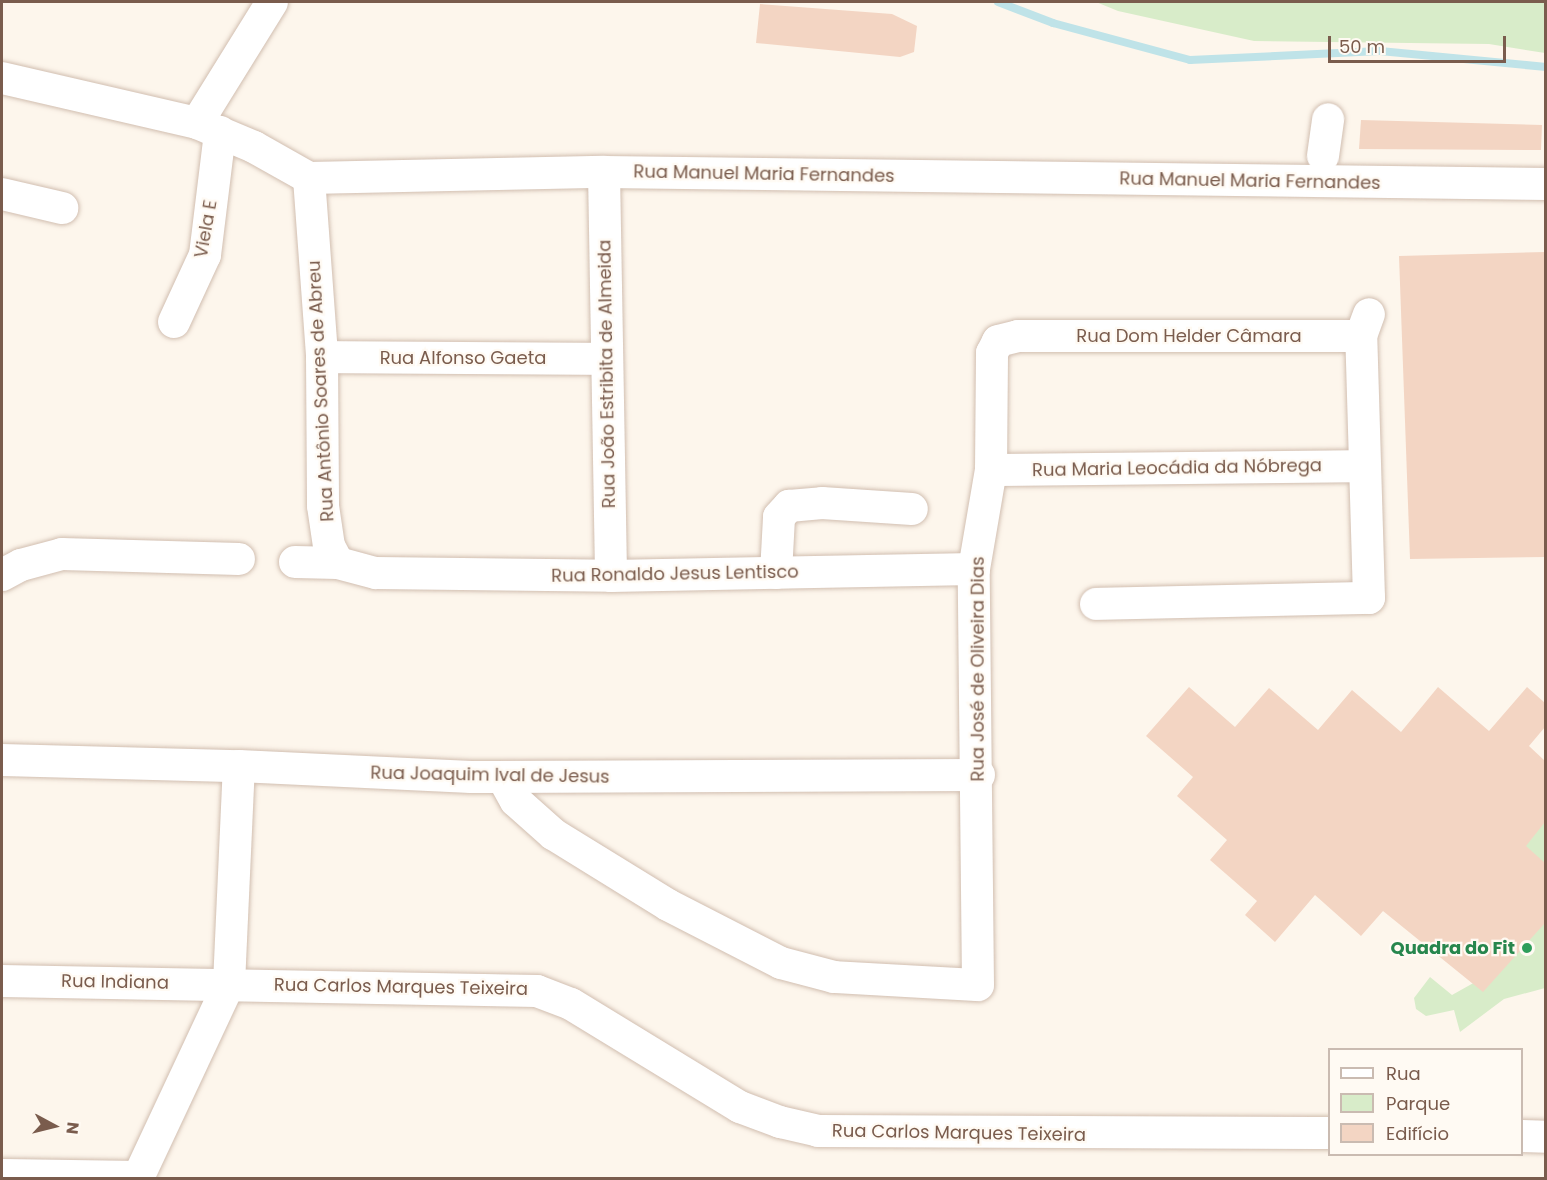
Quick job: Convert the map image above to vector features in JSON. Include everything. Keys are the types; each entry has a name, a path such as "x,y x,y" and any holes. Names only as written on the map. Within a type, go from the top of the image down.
{"street":[{"path":"208,127 272,2"},
{"name":"Rua Manuel Maria Fernandes","path":"2,78 208,127 309,178 604,171 1374,192 1545,184"},
{"path":"1323,156 1328,119"},
{"name":"Viela E","path":"174,322 205,255 208,127"},
{"name":"Rua João Estribita de Almeida","path":"604,171 605,359 611,576"},
{"name":"Rua Antônio Soares de Abreu","path":"309,178 322,357 323,506 329,546 338,563"},
{"path":"2,194 62,208"},
{"name":"Rua Dom Helder Câmara","path":"1018,336 1365,325 1362,466"},
{"name":"Rua José de Oliveira Dias","path":"503,777 516,801 553,834 668,905 781,963 834,977 978,985 979,775 974,569 992,470 992,353 998,341 1018,336"},
{"name":"Rua Alfonso Gaeta","path":"322,357 605,359"},
{"path":"1096,604 1369,598 1362,466"},
{"name":"Rua Maria Leocádia da Nóbrega","path":"992,470 1362,466"},
{"path":"776,573 779,517 789,506 822,503 912,509"},
{"path":"2,575 21,565 62,554 239,559"},
{"path":"296,562 338,563"},
{"name":"Rua Ronaldo Jesus Lentisco","path":"338,563 376,573 611,576 974,569"},
{"name":"Rua Joaquim Ival de Jesus","path":"2,760 239,766 503,777 979,775"},
{"path":"2,1175 138,1178 229,984 239,766"},
{"name":"Rua Indiana","path":"2,981 229,984"},
{"name":"Rua Carlos Marques Teixeira","path":"229,984 537,991 571,1004 740,1107 780,1122 818,1131 1328,1133"},
{"path":"1523,1136 1545,1137"}],"green space":[{"path":"1096,2 1545,2 1545,53 1489,44 1254,41 1118,11"},
{"path":"1538,805 1545,805 1545,893 1537,878 1507,847"},
{"path":"1535,906 1545,907 1545,988 1504,999 1460,1032 1454,1010 1426,1016 1416,1009 1414,998 1430,977 1452,995 1477,981"}],"building":[{"path":"760,4 892,14 917,26 914,52 900,57 756,43"},
{"path":"1361,120 1542,125 1541,150 1359,149"},
{"path":"1545,252 1545,557 1410,559 1399,256"},
{"path":"1189,687 1235,727 1269,688 1318,730 1352,690 1401,732 1438,687 1489,731 1527,687 1545,703 1545,727 1529,746 1545,761 1545,822 1526,846 1545,863 1545,923 1483,992 1383,911 1361,936 1315,895 1275,942 1245,915 1257,901 1210,860 1227,840 1177,796 1193,777 1146,736"}],"waterway":[{"path":"998,2 1053,23 1190,60 1380,51 1546,67"}],"place":[{"name":"Quadra do Fit","path":"1527,948"}]}
